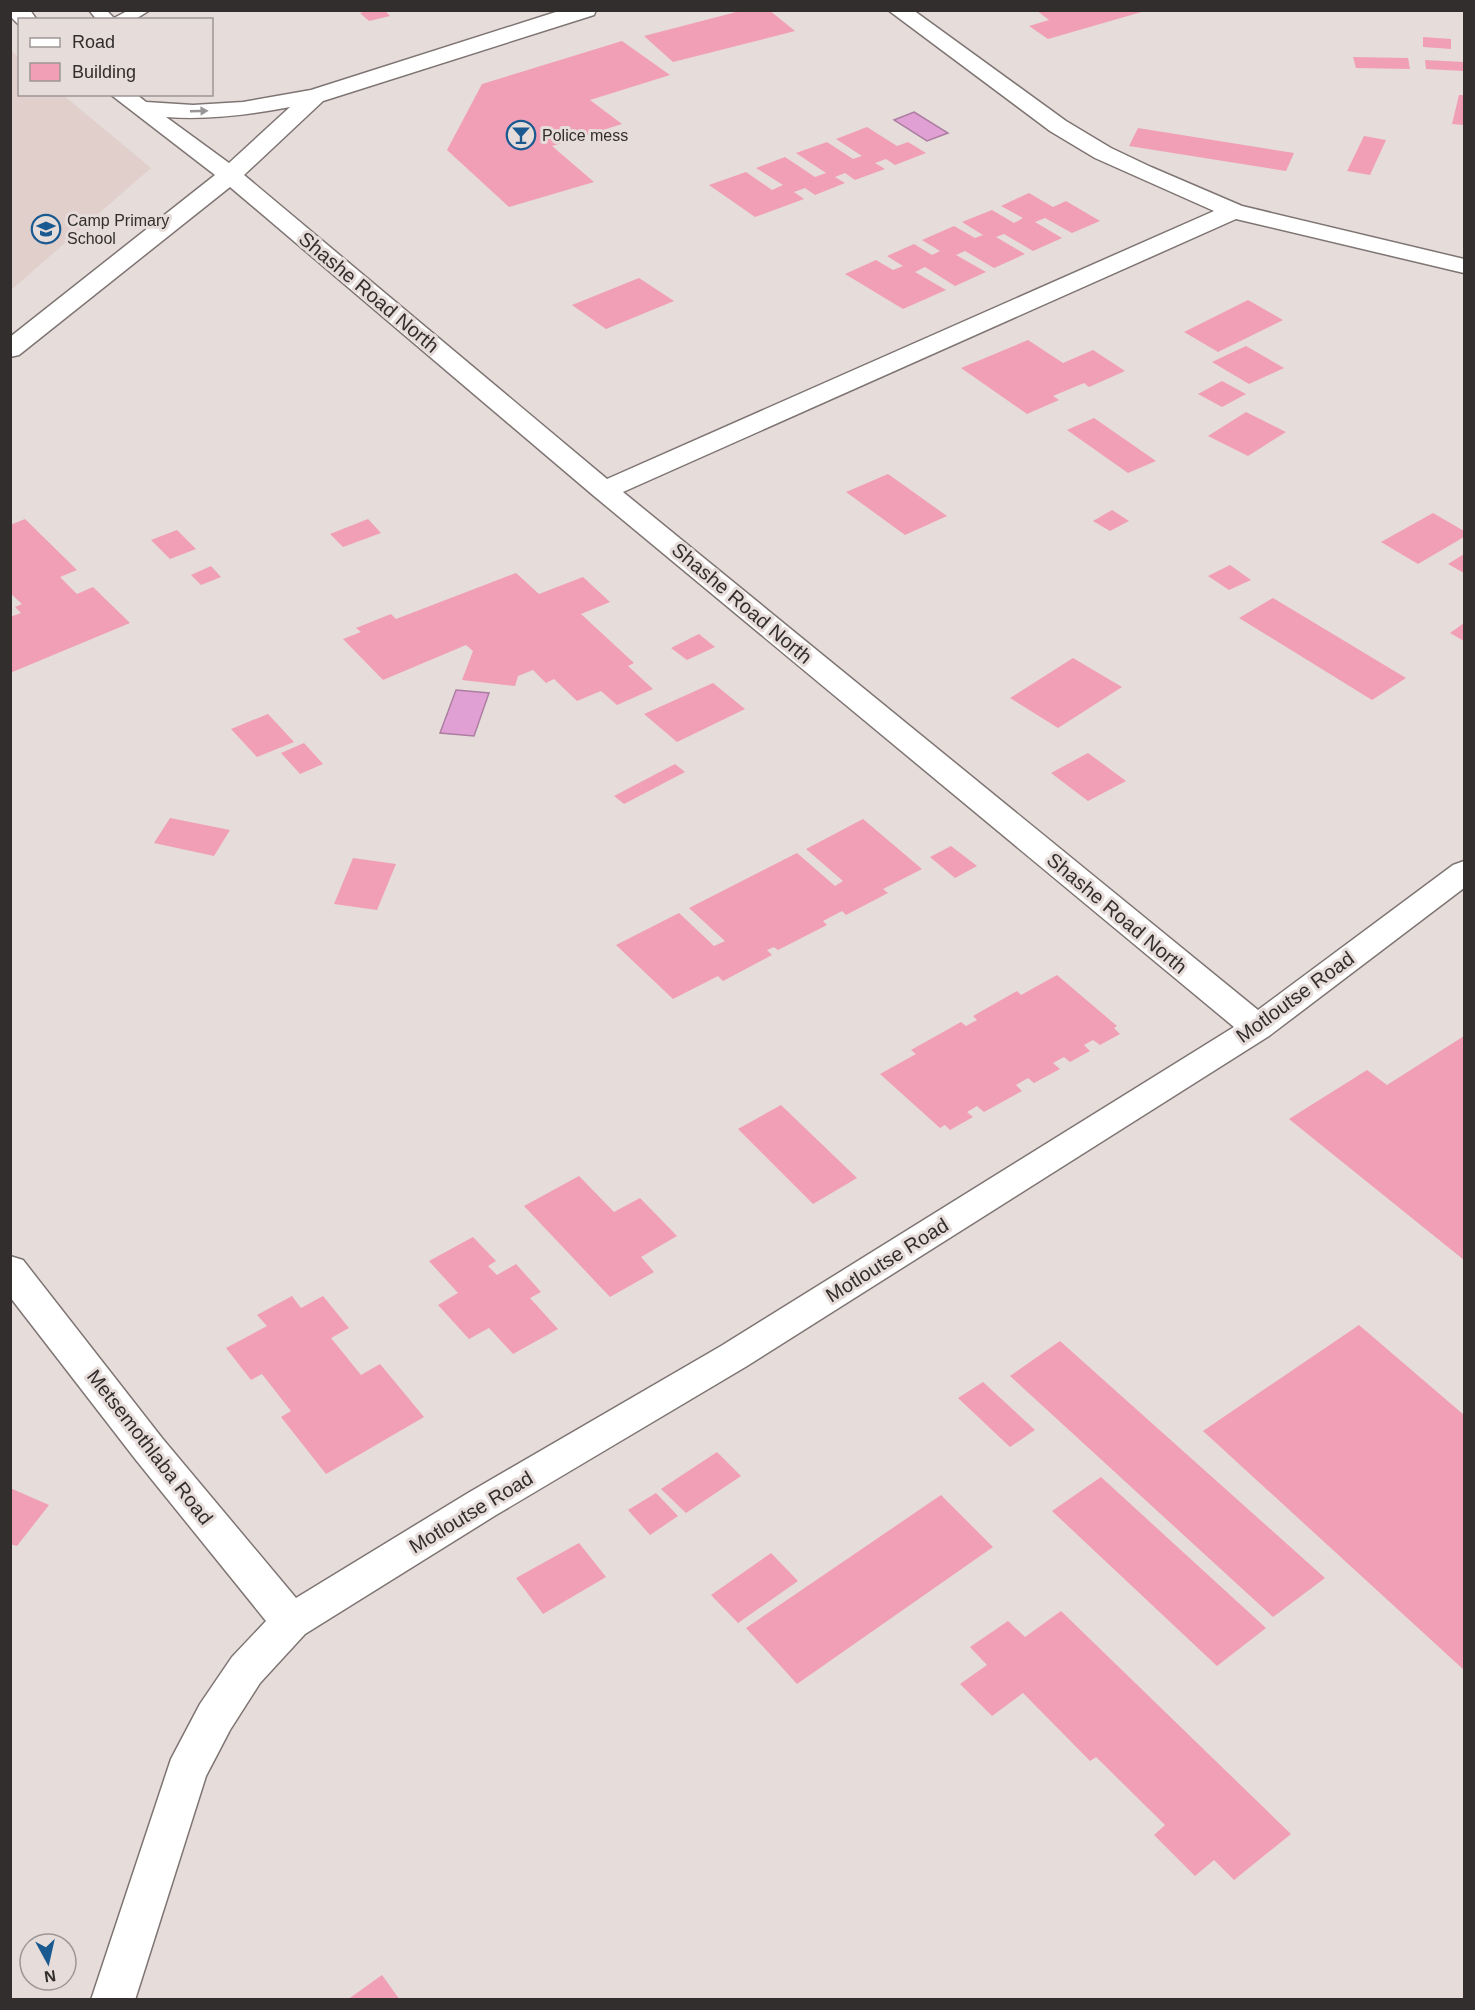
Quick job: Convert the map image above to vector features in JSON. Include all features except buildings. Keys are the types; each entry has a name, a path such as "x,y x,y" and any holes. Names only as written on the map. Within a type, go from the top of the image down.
{"street":[{"path":"124,96 141,108 194,112 243,109 315,96 586,10"},
{"path":"898,10 1058,126 1103,153 1234,212 1464,266"},
{"path":"10,350 230,175 315,96"},
{"name":"Shashe Road North","path":"141,108 230,175 604,490 1257,1028"},
{"path":"604,490 1234,212"},
{"name":"Motloutse Road","path":"113,2000 186,1772 215,1717 246,1670 291,1622 482,1504 734,1356 1257,1028 1464,872"},
{"name":"Metsemothlaba Road","path":"10,1270 149,1449 291,1622"}],"lane":[{"path":"125,18 143,10"}],"shaded area":[{"name":"Camp Primary School","path":"11,50 18,57 18,96 64,96 151,168 11,290"},
{"path":"914,112 948,133 927,141 894,120"},
{"path":"456,690 489,693 474,736 440,733"}],"place":[{"name":"Police mess","path":"521,135"},
{"name":"Camp Primary School","path":"46,229"}]}
